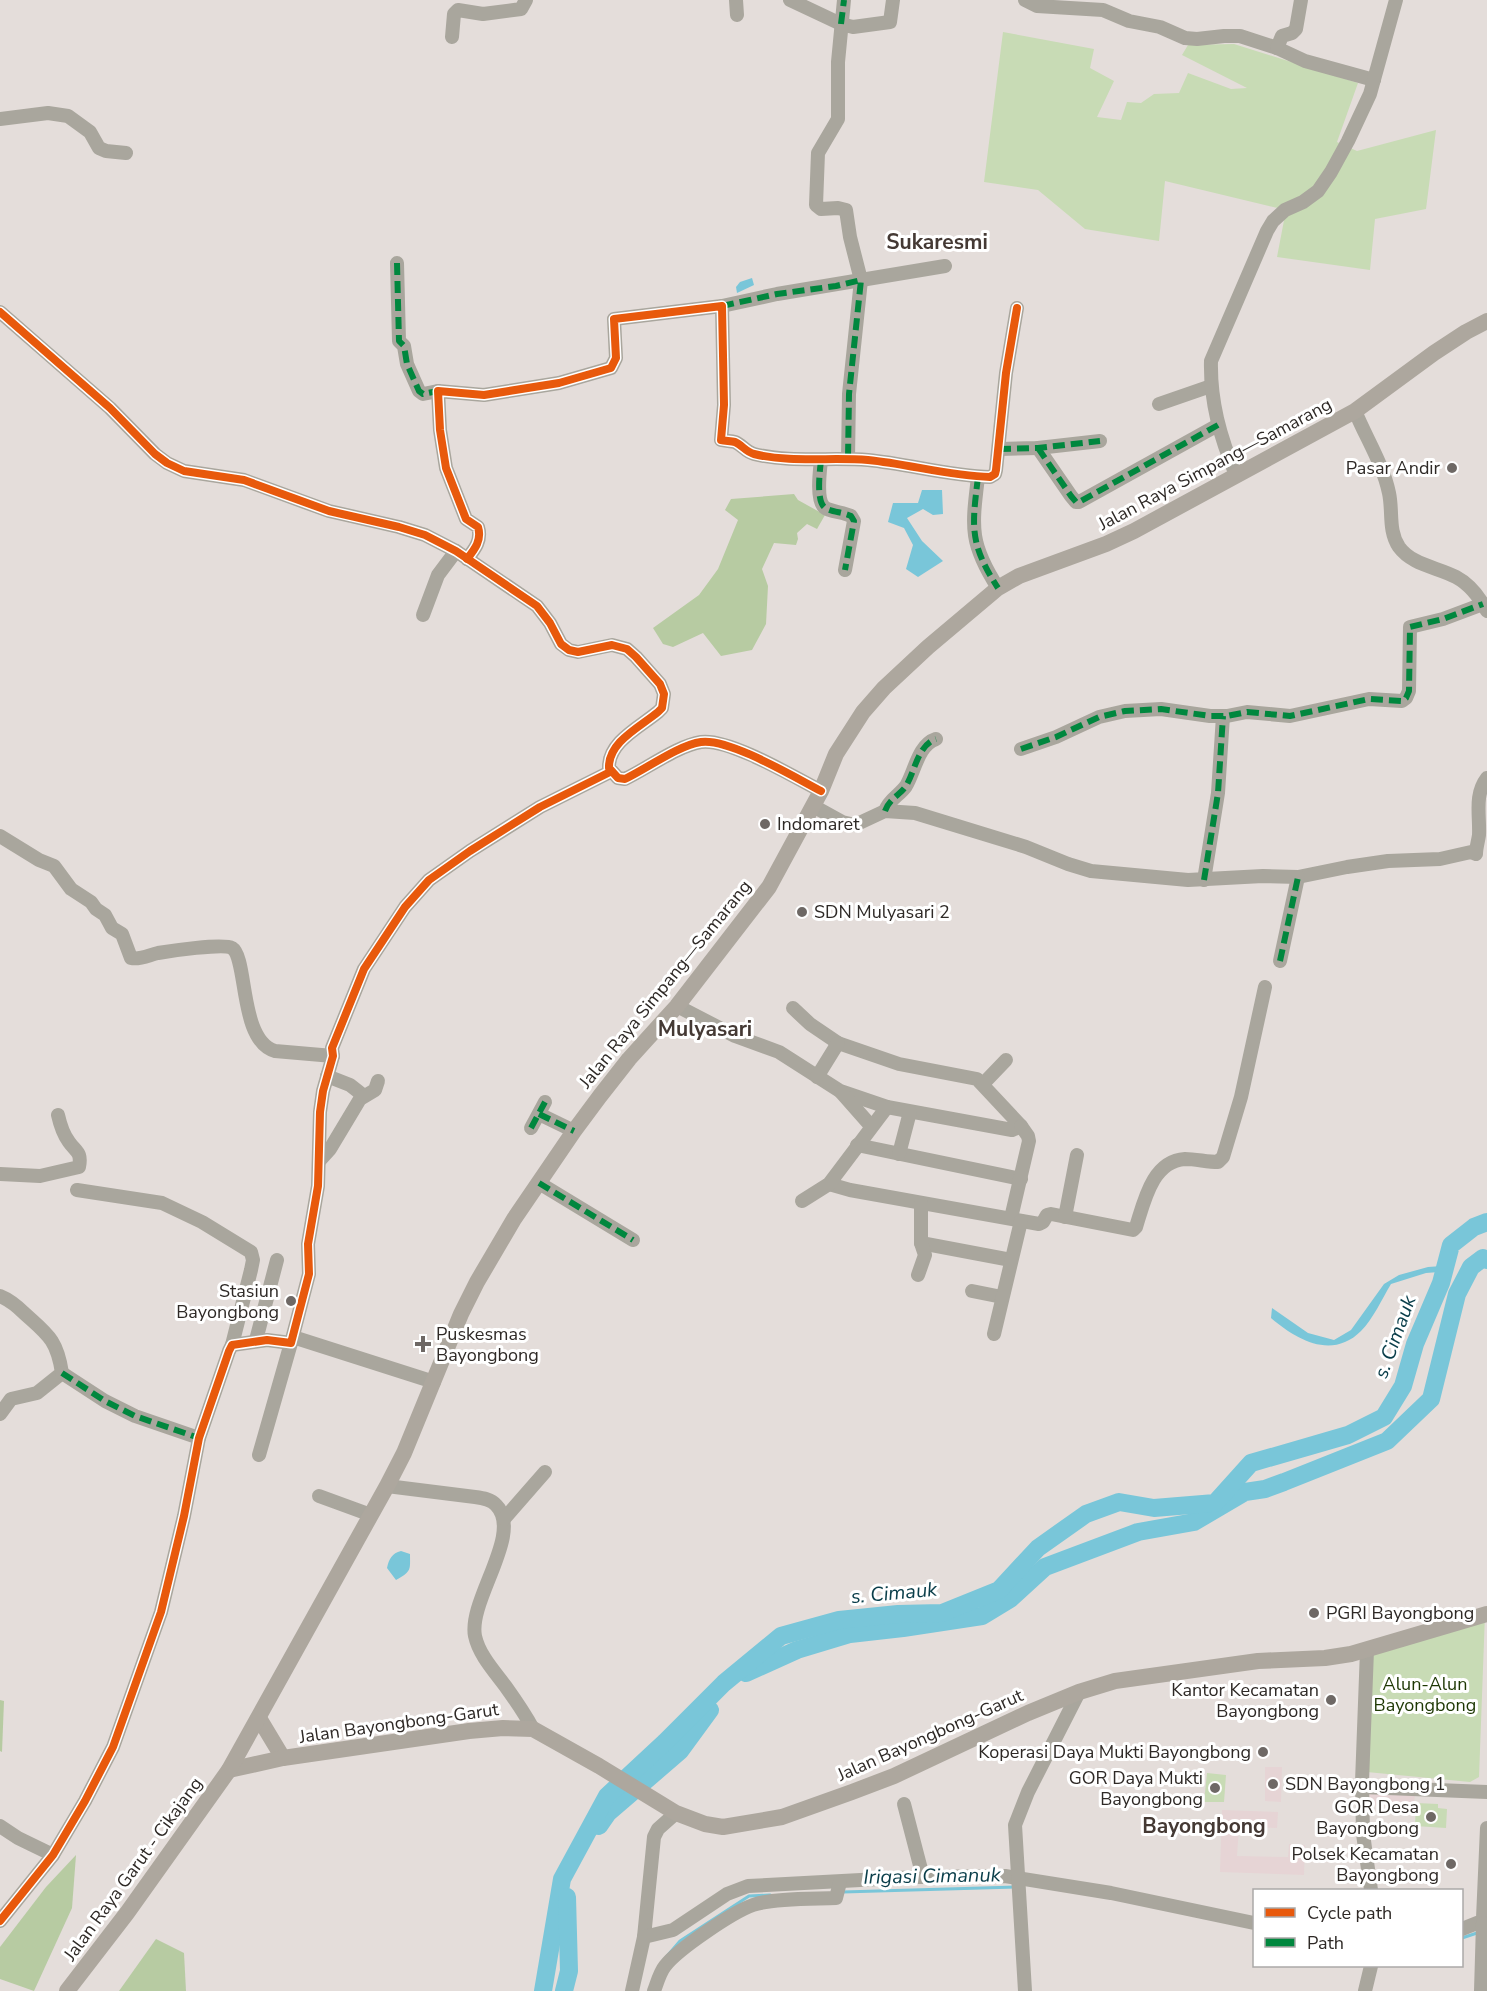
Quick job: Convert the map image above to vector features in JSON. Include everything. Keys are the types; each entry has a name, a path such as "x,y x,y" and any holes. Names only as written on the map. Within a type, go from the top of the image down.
{"main road":[{"name":"Jalan Raya Simpang—Samarang","path":"259,1718 404,1453 477,1282 538,1183 574,1131 629,1059 677,1006 769,887 821,791 836,754 872,700 928,647 998,588 1019,576 1106,544 1134,531 1355,411 1434,353 1487,321"},
{"name":"Jalan Bayongbong-Garut","path":"229,1770 284,1758 469,1731 503,1728 533,1729 669,1808 705,1824 723,1827 782,1817 894,1776 1028,1713 1080,1692 1116,1682 1258,1661 1325,1658 1367,1650 1487,1614"},
{"path":"259,1718 284,1758"},
{"name":"Jalan Raya Garut - Cikajang","path":"67,1991 127,1913 229,1770 259,1718"}],"street":[{"path":"452,37 454,14 458,10 483,14 502,13 521,9 526,0"},
{"path":"736,0 737,15"},
{"path":"790,0 841,24 853,27 890,22 893,0"},
{"path":"844,0 838,118 818,153 815,201 821,209 846,210 861,280 849,394 848,459"},
{"path":"1025,0 1037,6 1103,10 1129,21 1160,27 1185,38 1240,36 1277,48 1305,61 1374,80"},
{"path":"1277,48 1282,36 1292,33 1296,28 1301,0"},
{"path":"1236,475 1218,425 1211,386 1211,361 1267,231 1274,220 1285,210 1303,202 1318,191 1348,141 1370,94 1396,0"},
{"path":"0,118 48,113 68,116 90,132 99,148 126,153"},
{"path":"397,263 399,341 404,346 407,364 418,391 423,394 438,391 484,396 559,383 611,368 616,358 614,319 722,306 777,294 945,266"},
{"path":"722,306 724,405 721,440 737,443 748,452 758,455 821,460 848,459 978,477 990,477 995,474 1006,373 1017,308"},
{"path":"0,312 110,408 155,454 167,463 184,471 244,480 329,511 399,526 425,535 461,555 537,606 550,623 561,644 568,650 578,652 612,645 620,646 636,657 660,684 664,694 662,708 621,740 612,751 608,760 610,772 618,778 625,779 688,745 713,741 767,763 821,791"},
{"path":"1160,404 1211,386"},
{"path":"423,615 438,575 461,555 476,548 479,539 478,527 466,519 446,468 440,430 438,391"},
{"path":"1021,749 1056,737 1099,717 1125,711 1161,709 1210,716 1247,712 1290,716 1369,699 1402,701 1406,698 1409,690 1410,627 1485,607 1467,584 1408,556 1398,546 1392,532 1389,493 1380,466 1355,411"},
{"path":"1038,448 1071,496 1079,502 1218,425"},
{"path":"999,449 1038,448 1100,441"},
{"path":"821,460 819,485 821,503 825,508 849,515 854,521 845,570"},
{"path":"978,477 974,518 975,542 985,567 998,588"},
{"path":"1204,880 1218,793 1223,716"},
{"path":"885,811 888,804 906,785 927,744 936,739"},
{"path":"259,1455 309,1274 308,1244 320,1160 320,1112 333,1056 332,1048 364,969 405,907 429,880 477,846 540,807 610,772"},
{"path":"813,806 850,825 855,825 885,811 915,813 1026,847 1091,871 1188,880 1263,876 1298,877 1388,861 1440,859 1471,852 1476,854 1479,832 1478,801 1482,785 1487,778"},
{"path":"0,836 39,860 54,866 70,888 105,915 112,927 122,934 131,958 138,959 172,950 211,946 234,949 240,963 245,1004 258,1034 268,1048 275,1051 333,1056"},
{"path":"1280,961 1298,877"},
{"path":"829,1184 849,1190 1039,1224 1051,1214 1133,1230 1150,1188 1163,1167 1181,1160 1213,1162 1221,1160 1226,1151 1241,1097 1265,987"},
{"path":"677,1006 735,1036 779,1052 840,1091 887,1107 910,1112 1012,1130 1021,1126"},
{"path":"793,1008 838,1043 899,1064 977,1079 984,1084 1028,1136 1011,1260 994,1334"},
{"path":"817,1077 838,1043"},
{"path":"984,1084 1006,1060"},
{"path":"327,1076 351,1085 364,1096"},
{"path":"320,1160 330,1149 341,1128 364,1096 375,1090 378,1081"},
{"path":"840,1091 871,1126"},
{"path":"802,1201 829,1184 887,1107"},
{"path":"531,1128 542,1108 574,1131"},
{"path":"899,1154 910,1112"},
{"path":"0,1174 40,1176 79,1167 78,1149 70,1144 60,1126 58,1115"},
{"path":"857,1145 1021,1179"},
{"path":"1065,1217 1077,1155"},
{"path":"538,1183 633,1240"},
{"path":"0,1921 53,1855 109,1756 161,1612 184,1516 199,1438 232,1345 253,1260 251,1252 202,1222 162,1203 77,1190"},
{"path":"918,1275 925,1255 921,1243 921,1203"},
{"path":"921,1243 1011,1260"},
{"path":"256,1340 277,1260"},
{"path":"972,1291 1002,1297"},
{"path":"0,1296 13,1302 49,1336 58,1356 62,1373 105,1401 135,1416 199,1438"},
{"path":"232,1345 256,1340 292,1340 434,1382"},
{"path":"0,1414 11,1399 37,1393 62,1373"},
{"path":"533,1729 524,1711 480,1650 475,1629 482,1597 501,1544 504,1519 545,1472"},
{"path":"387,1486 489,1500 496,1505 504,1519"},
{"path":"319,1496 371,1515"},
{"path":"1367,1650 1362,1787 1363,1834 1371,1889"},
{"path":"1025,1991 1015,1834 1017,1816 1080,1692"},
{"path":"1362,1787 1487,1792"},
{"path":"904,1804 923,1877"},
{"path":"632,1991 644,1937 654,1837 669,1808"},
{"path":"0,1826 53,1855"},
{"path":"1481,1991 1487,1828"},
{"path":"654,1991 665,1966 676,1955 724,1921 752,1905 839,1888 923,1877 1019,1880 1111,1893 1253,1923"},
{"path":"644,1937 673,1930 727,1894 748,1886 839,1888"},
{"path":"1463,1929 1483,1926"},
{"path":"1365,1991 1371,1967"}],"shaded area":[{"name":"SDN Bayongbong 1","path":"1265,1767 1282,1767 1281,1802 1265,1801"},
{"path":"1369,1789 1415,1791 1414,1807 1368,1805"},
{"path":"1222,1810 1278,1812 1277,1828 1239,1827 1237,1856 1288,1857 1289,1844 1305,1845 1304,1875 1220,1872"}],"green space":[{"path":"1003,32 1094,49 1090,68 1114,81 1097,117 1121,120 1127,102 1141,103 1154,94 1179,93 1188,73 1231,89 1247,88 1182,55 1188,45 1234,44 1358,83 1337,142 1357,151 1436,130 1426,209 1375,219 1370,270 1277,257 1286,210 1165,181 1159,241 1085,229 1038,190 984,182"},
{"path":"794,494 798,500 825,515 817,529 807,524 797,533 796,545 774,543 762,569 768,586 766,624 752,650 721,656 703,633 673,647 663,644 653,628 699,595 718,569 738,520 725,510 731,499"},
{"name":"Alun-Alun Bayongbong","path":"1485,1614 1479,1777 1470,1782 1367,1772 1366,1649"},
{"path":"0,1700 4,1701 2,1752 0,1751"},
{"name":"GOR Daya Mukti Bayongbong","path":"1207,1773 1226,1775 1224,1802 1204,1802"},
{"name":"GOR Desa Bayongbong","path":"1416,1803 1438,1804 1438,1808 1447,1809 1446,1828 1415,1826"},
{"path":"76,1855 72,1908 34,1991 0,1979 0,1947 46,1887"},
{"path":"156,1939 184,1953 186,1991 119,1991"}],"water":[{"path":"752,278 754,285 737,293 736,287 740,282"},
{"path":"922,490 942,490 943,514 933,515 923,509 907,518 922,541 943,561 918,577 906,569 913,545 904,528 888,522 893,503 918,503"},
{"path":"1442,1266 1441,1283 1439,1272 1426,1273 1391,1284 1361,1331 1350,1340 1338,1344 1315,1344 1292,1333 1271,1318 1272,1308 1308,1333 1334,1340 1351,1330 1384,1284 1399,1275 1428,1267"},
{"path":"401,1551 410,1554 410,1567 396,1580 387,1568 391,1557"}],"waterway":[{"name":"s. Cimauk","path":"543,1991 562,1879 607,1796 724,1683 781,1636 839,1620 898,1614 942,1613 999,1590 1038,1548 1086,1514 1119,1502 1154,1508 1215,1503 1251,1463 1348,1435 1384,1417 1403,1386 1415,1344 1441,1283 1451,1245 1474,1227 1487,1222"},
{"path":"746,1673 797,1650 850,1634 982,1616 1010,1599 1045,1567 1138,1532 1194,1522 1245,1492 1265,1489 1387,1441 1431,1399 1457,1294 1471,1267 1483,1258 1487,1260"},
{"path":"599,1826 608,1813 680,1751 710,1710"},
{"name":"Irigasi Cimanuk","path":"843,1892 1016,1887"},
{"name":"Irigasi Cimanuk","path":"662,1962 680,1941 749,1896 770,1895"},
{"path":"564,1991 569,1971 567,1897"},
{"name":"Irigasi Cimanuk","path":"1463,1938 1480,1932"}],"marked path":[{"path":"841,24 844,0"},
{"path":"397,263 399,341 404,346 407,364 419,391 423,394 438,391"},
{"path":"722,306 861,280 849,394 848,459"},
{"path":"1038,448 1071,496 1079,502 1218,425"},
{"path":"999,449 1038,448 1100,441"},
{"path":"821,460 819,484 820,498 824,507 851,516 854,521 845,570"},
{"path":"978,477 974,522 977,546 998,588"},
{"path":"1021,749 1056,737 1099,717 1125,711 1161,709 1210,716 1227,716 1247,712 1290,716 1369,699 1402,701 1409,691 1410,627 1443,619 1483,604"},
{"path":"1204,880 1218,793 1223,716"},
{"path":"885,811 889,803 906,786 925,747 936,739"},
{"path":"1280,961 1298,877"},
{"path":"531,1128 545,1102"},
{"path":"539,1114 574,1131"},
{"path":"539,1183 633,1240"},
{"path":"62,1373 105,1401 135,1416 199,1438"}],"cycle path":[{"path":"467,559 477,544 479,532 478,527 466,519 446,468 440,430 438,391 484,395 559,383 611,368 616,358 614,319 722,306 724,405 721,440 735,442 751,453 768,457 868,460 990,477 995,474 996,470 1006,373 1017,308"},
{"path":"0,312 110,408 155,454 167,463 184,471 244,480 329,511 425,535 456,551 537,606 550,623 561,644 569,650 578,652 612,645 627,649 660,684 664,694 662,708 626,736 614,750 609,768 618,778 625,779 692,744 713,742 744,752 821,791"},
{"path":"0,1921 53,1855 113,1747 161,1612 184,1516 199,1438 232,1345 267,1340 291,1343 309,1274 308,1244 318,1186 320,1112 323,1091 333,1056 332,1048 364,969 405,907 429,880 540,807 610,772"}],"place":[{"name":"Pasar Andir","path":"1452,468"},
{"name":"Indomaret","path":"765,824"},
{"name":"SDN Mulyasari 2","path":"802,912"},
{"name":"Stasiun Bayongbong","path":"291,1301"},
{"name":"Puskesmas Bayongbong","path":"423,1344"},
{"name":"PGRI Bayongbong","path":"1314,1613"},
{"name":"Kantor Kecamatan Bayongbong","path":"1331,1700"},
{"name":"Koperasi Daya Mukti Bayongbong","path":"1263,1752"},
{"name":"SDN Bayongbong 1","path":"1273,1784"},
{"name":"GOR Daya Mukti Bayongbong","path":"1215,1788"},
{"name":"GOR Desa Bayongbong","path":"1431,1817"},
{"name":"Polsek Kecamatan Bayongbong","path":"1451,1864"}],"district":[{"name":"Sukaresmi","path":"937,242"},
{"name":"Mulyasari","path":"705,1029"},
{"name":"Bayongbong","path":"1204,1826"}]}
